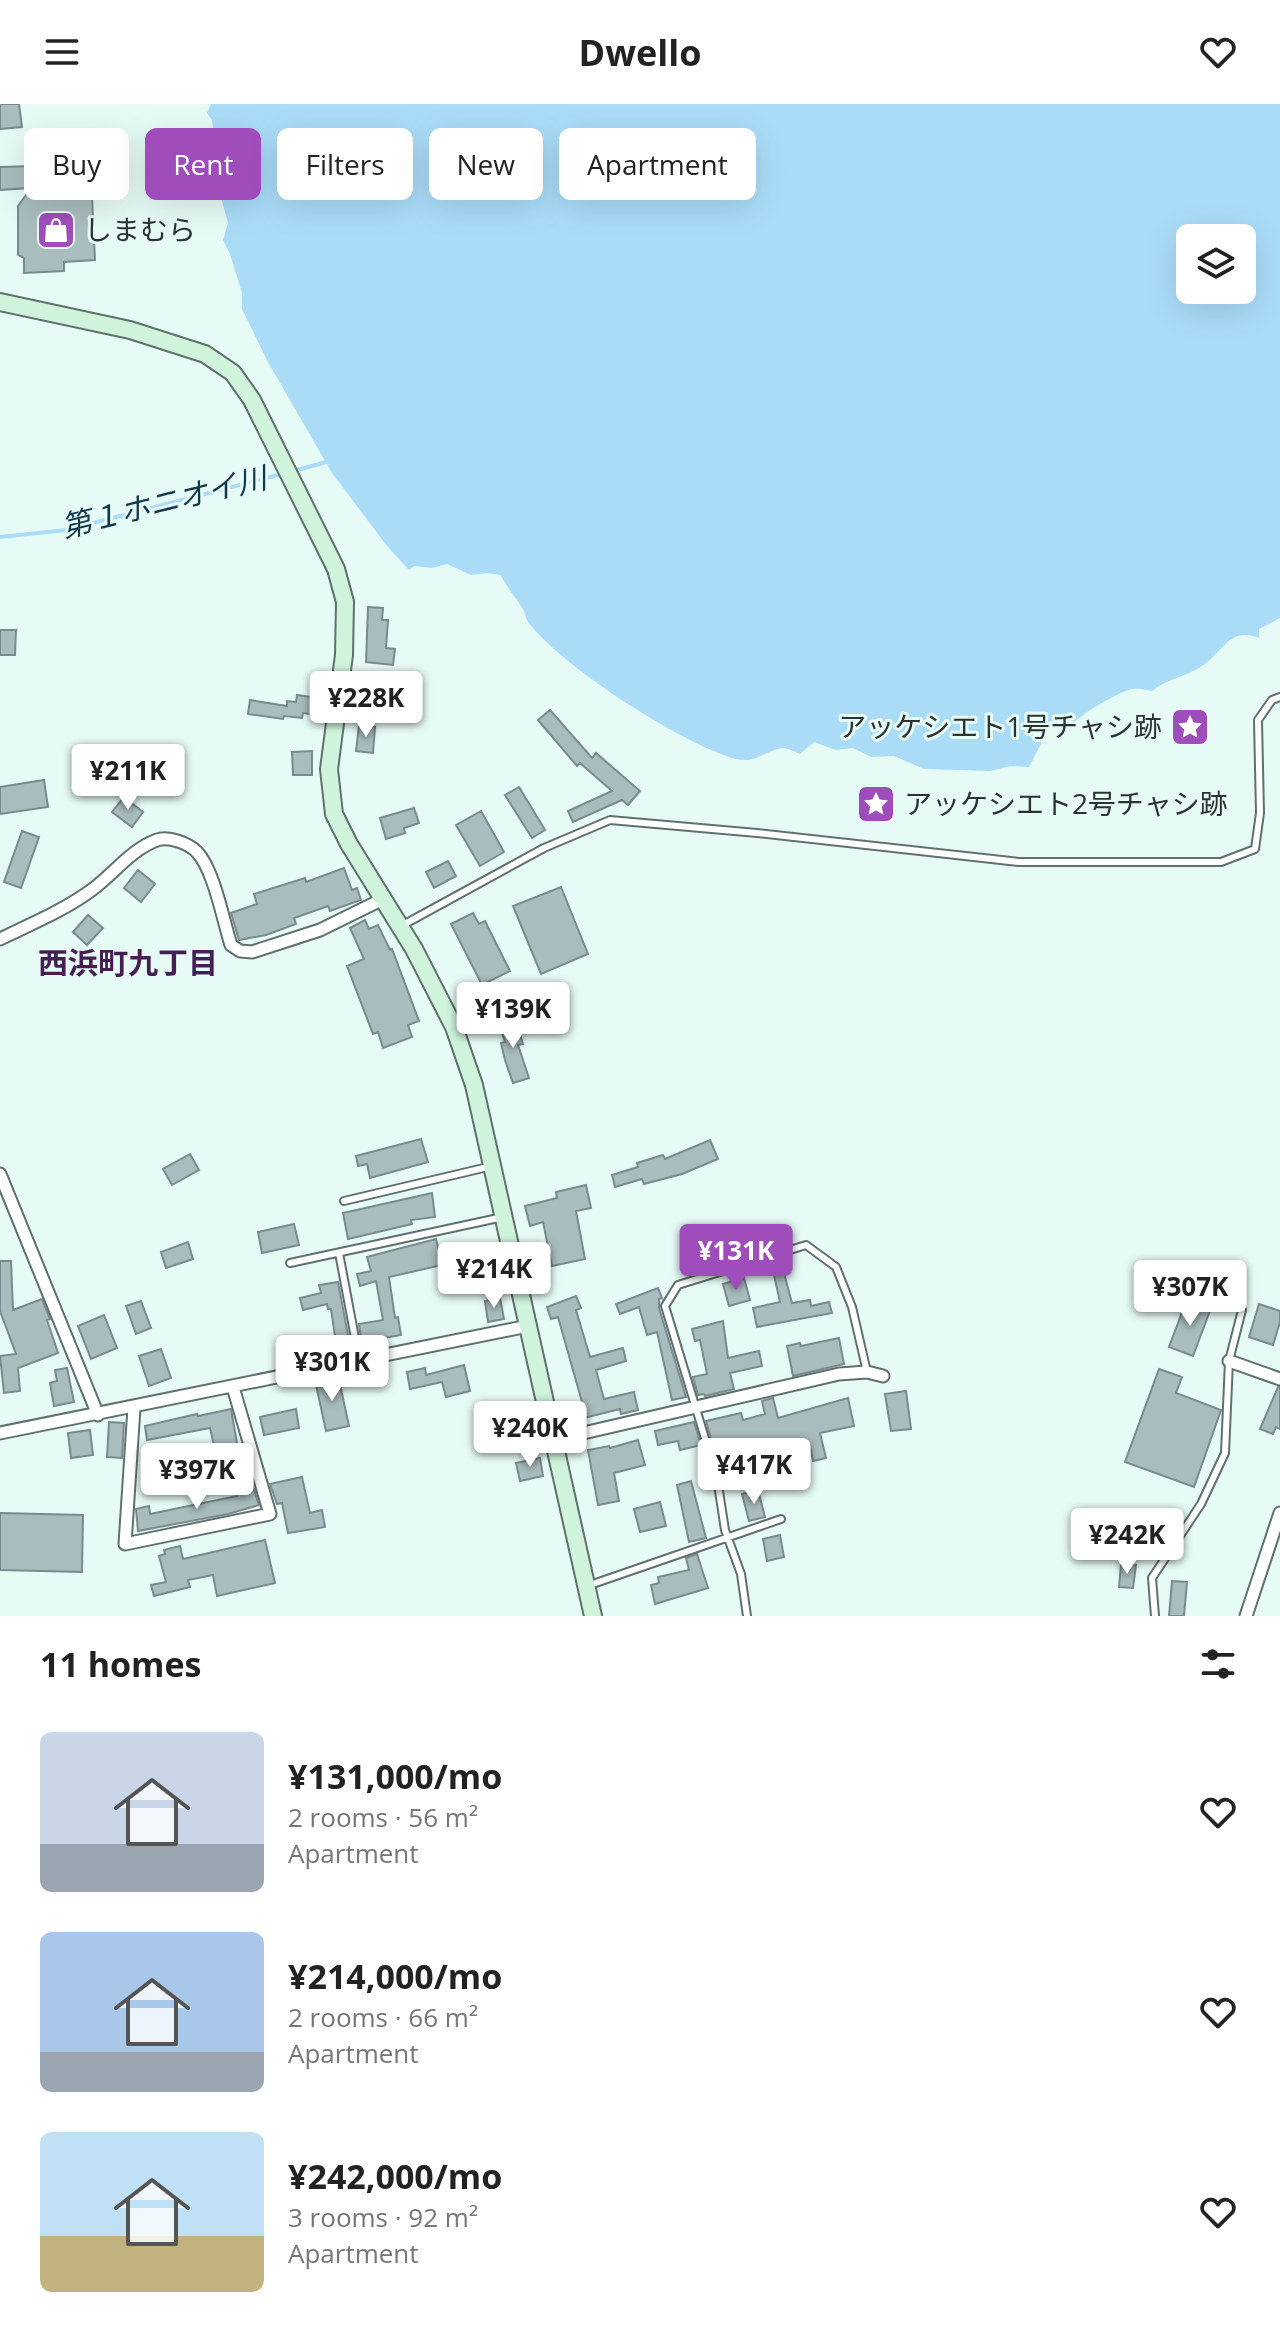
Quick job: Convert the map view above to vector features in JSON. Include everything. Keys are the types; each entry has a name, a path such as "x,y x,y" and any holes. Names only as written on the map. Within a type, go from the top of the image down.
{"street":[{"path":"0,302 130,330 205,354 233,373 252,400 336,569 345,602 344,655 329,769 334,814 400,926 454,1027 474,1085 593,1616"},
{"path":"0,939 43,919 92,890 138,850 159,839 175,840 196,851 207,868 231,945 240,951 252,952 320,930 383,899"},
{"path":"0,1174 98,1415"},
{"path":"0,1433 528,1326"},
{"path":"1229,1361 1280,1379"},
{"path":"553,1440 839,1374 867,1372 883,1376"},
{"path":"134,1408 125,1544 270,1514 233,1387"},
{"path":"1246,1616 1280,1513"}],"lane":[{"path":"400,926 544,848 610,820 1019,862 1221,862 1255,849 1260,813 1258,720 1272,700 1280,697"},
{"path":"344,1201 492,1166"},
{"path":"290,1263 503,1217"},
{"path":"747,1616 741,1574 727,1535 717,1478 665,1306 678,1285 806,1245 836,1267 852,1307 867,1372"},
{"path":"339,1253 359,1361"},
{"path":"1155,1616 1152,1578 1201,1504 1225,1453 1229,1361 1242,1310"},
{"path":"587,1586 727,1535 781,1519"}],"water":[{"path":"211,104 1280,104 1280,618 1259,629 1259,638 1241,635 1234,638 1199,668 1152,691 1127,691 1100,704 1071,725 1056,725 1048,730 1029,767 1011,766 990,771 924,769 894,756 871,757 853,748 836,750 814,742 800,754 783,748 749,760 713,751 627,704 571,664 530,625 501,575 471,575 447,564 432,568 414,566 409,570 387,546 332,473 268,362 242,309 242,293 223,240 228,223 222,200 261,200 261,128 213,128 207,113"}],"building":[{"path":"0,104 19,104 22,127 0,129"},
{"name":"しまむら","path":"24,166 24,188 0,190 0,167"},
{"name":"しまむら","path":"24,198 92,200 95,260 64,262 64,271 24,273 24,258 18,255 18,206"},
{"path":"368,607 383,608 382,620 388,620 386,648 395,649 393,665 366,662"},
{"path":"0,630 16,630 15,655 0,655"},
{"path":"372,689 392,691 390,714 374,713 375,704 370,704"},
{"path":"297,695 319,698 317,715 303,713 302,718 284,716 283,719 248,714 250,700 287,706 287,701 296,702"},
{"path":"550,710 592,758 596,753 640,791 628,805 622,800 573,822 568,811 612,791 580,763 577,766 538,720"},
{"path":"359,726 375,727 373,753 356,751"},
{"path":"312,751 312,775 293,775 292,752"},
{"path":"44,780 48,807 0,814 0,787"},
{"path":"519,787 545,830 532,838 505,795"},
{"path":"124,797 143,812 132,827 112,812"},
{"path":"414,808 419,823 404,828 405,833 386,839 380,818"},
{"path":"481,811 504,852 480,866 456,825"},
{"path":"22,831 39,837 21,888 4,882"},
{"path":"448,861 456,876 434,888 426,872"},
{"path":"344,868 352,890 357,888 361,900 330,911 328,906 294,918 296,924 266,935 239,940 231,913 257,904 254,894 305,878 306,882"},
{"path":"138,870 155,884 141,902 124,888"},
{"path":"561,887 588,954 541,974 513,906"},
{"path":"473,913 479,924 485,921 510,971 482,985 451,924"},
{"path":"88,915 103,928 87,945 73,932"},
{"path":"365,920 369,929 378,925 392,949 419,1021 408,1025 412,1037 383,1048 378,1032 373,1034 347,966 364,959 350,928"},
{"path":"514,1016 523,1044 518,1045 529,1078 513,1083 498,1021"},
{"path":"421,1139 428,1162 370,1178 367,1164 358,1166 356,1156"},
{"path":"710,1140 718,1159 682,1174 644,1184 642,1179 615,1187 612,1175 638,1167 637,1163 663,1155 665,1159"},
{"path":"190,1154 199,1170 172,1185 163,1169"},
{"path":"586,1185 591,1208 576,1211 585,1259 552,1266 543,1222 530,1226 525,1206 557,1198 556,1192"},
{"path":"432,1193 435,1217 411,1220 412,1224 348,1239 343,1213"},
{"path":"294,1224 299,1245 262,1253 258,1232"},
{"path":"436,1239 442,1265 389,1277 395,1318 398,1317 401,1335 362,1345 359,1324 383,1320 376,1281 360,1286 357,1274 371,1271 367,1257"},
{"path":"188,1242 193,1259 166,1268 161,1252"},
{"path":"488,1246 493,1264 468,1271 463,1253"},
{"path":"0,1261 11,1261 13,1310 42,1299 58,1353 18,1368 20,1391 4,1393 0,1356 16,1354 0,1311"},
{"path":"784,1273 792,1303 810,1300 811,1306 829,1302 832,1313 757,1327 753,1308 780,1302 774,1275"},
{"path":"744,1278 750,1300 729,1306 723,1284"},
{"path":"338,1282 351,1351 328,1355 325,1337 335,1336 331,1309 327,1304 303,1310 300,1298 321,1293 319,1285"},
{"path":"658,1288 662,1298 659,1299 659,1308 686,1397 672,1400 657,1332 647,1335 639,1307 620,1314 616,1304"},
{"path":"576,1296 581,1308 576,1310 590,1357 623,1348 626,1361 596,1370 604,1399 634,1392 638,1410 621,1414 620,1409 584,1418 558,1317 551,1319 547,1307"},
{"path":"500,1298 504,1319 488,1322 485,1301"},
{"path":"1187,1299 1211,1308 1193,1356 1169,1347"},
{"path":"141,1301 151,1328 136,1334 126,1306"},
{"path":"1259,1304 1280,1311 1273,1345 1249,1337"},
{"path":"104,1315 117,1348 91,1359 78,1326"},
{"path":"723,1321 728,1358 759,1351 762,1366 730,1373 734,1389 698,1395 693,1377 707,1374 700,1340 695,1341 692,1329"},
{"path":"839,1338 844,1364 793,1376 787,1346"},
{"path":"161,1349 171,1378 149,1386 139,1356"},
{"path":"464,1365 470,1391 446,1397 442,1382 410,1389 407,1372 425,1368 426,1375"},
{"path":"67,1368 74,1402 54,1406 50,1383 57,1381 55,1370"},
{"path":"1159,1369 1182,1377 1176,1393 1221,1410 1194,1487 1125,1462"},
{"path":"338,1375 349,1426 326,1431 315,1380"},
{"path":"1278,1387 1280,1429 1276,1427 1273,1434 1260,1429"},
{"path":"906,1391 911,1429 891,1431 885,1394"},
{"path":"773,1398 778,1418 848,1398 854,1426 820,1433 826,1458 813,1461 810,1445 798,1448 796,1442 737,1457 736,1452 722,1455 719,1441 712,1442 706,1421 741,1413 743,1420 765,1414 762,1401"},
{"path":"231,1409 240,1460 182,1474 179,1457 215,1450 210,1428 147,1440 145,1426"},
{"path":"296,1409 299,1428 264,1435 260,1417"},
{"path":"528,1409 532,1427 539,1426 541,1437 506,1446 497,1416"},
{"path":"109,1422 124,1423 122,1458 107,1457"},
{"path":"694,1422 701,1445 680,1450 678,1441 658,1445 655,1431"},
{"path":"90,1430 93,1455 71,1458 68,1433"},
{"path":"638,1440 645,1465 614,1473 619,1501 598,1505 588,1450"},
{"path":"540,1458 543,1476 520,1481 516,1463"},
{"path":"176,1467 178,1485 156,1488 155,1477 165,1475 164,1469"},
{"path":"302,1477 310,1513 322,1510 325,1527 288,1533 282,1503 277,1504 270,1484"},
{"path":"691,1481 706,1538 689,1542 677,1485"},
{"path":"253,1487 259,1505 138,1531 136,1509 149,1506 150,1514 237,1496 236,1491"},
{"path":"758,1490 765,1517 749,1521 742,1494"},
{"path":"660,1502 666,1526 640,1532 634,1509"},
{"path":"0,1513 83,1515 82,1572 0,1570"},
{"path":"780,1535 784,1557 767,1561 763,1539"},
{"path":"265,1540 275,1583 217,1596 213,1575 188,1580 190,1587 154,1596 151,1585 166,1582 159,1556 165,1554 164,1550 180,1546 183,1559"},
{"path":"697,1554 708,1588 655,1604 651,1585 659,1583 658,1577 689,1570 686,1558"},
{"path":"1121,1564 1136,1565 1133,1588 1119,1587"},
{"path":"1172,1581 1187,1582 1184,1616 1169,1616"}],"waterway":[{"name":"第１ホニオイ川","path":"294,471 326,462"},
{"name":"第１ホニオイ川","path":"0,537 66,530 282,474"}],"place":[{"name":"しまむら","path":"56,230"},
{"name":"アッケシエト1号チャシ跡","path":"1190,727"},
{"name":"アッケシエト2号チャシ跡","path":"876,804"}],"district":[{"name":"西浜町九丁目","path":"128,964"}]}
